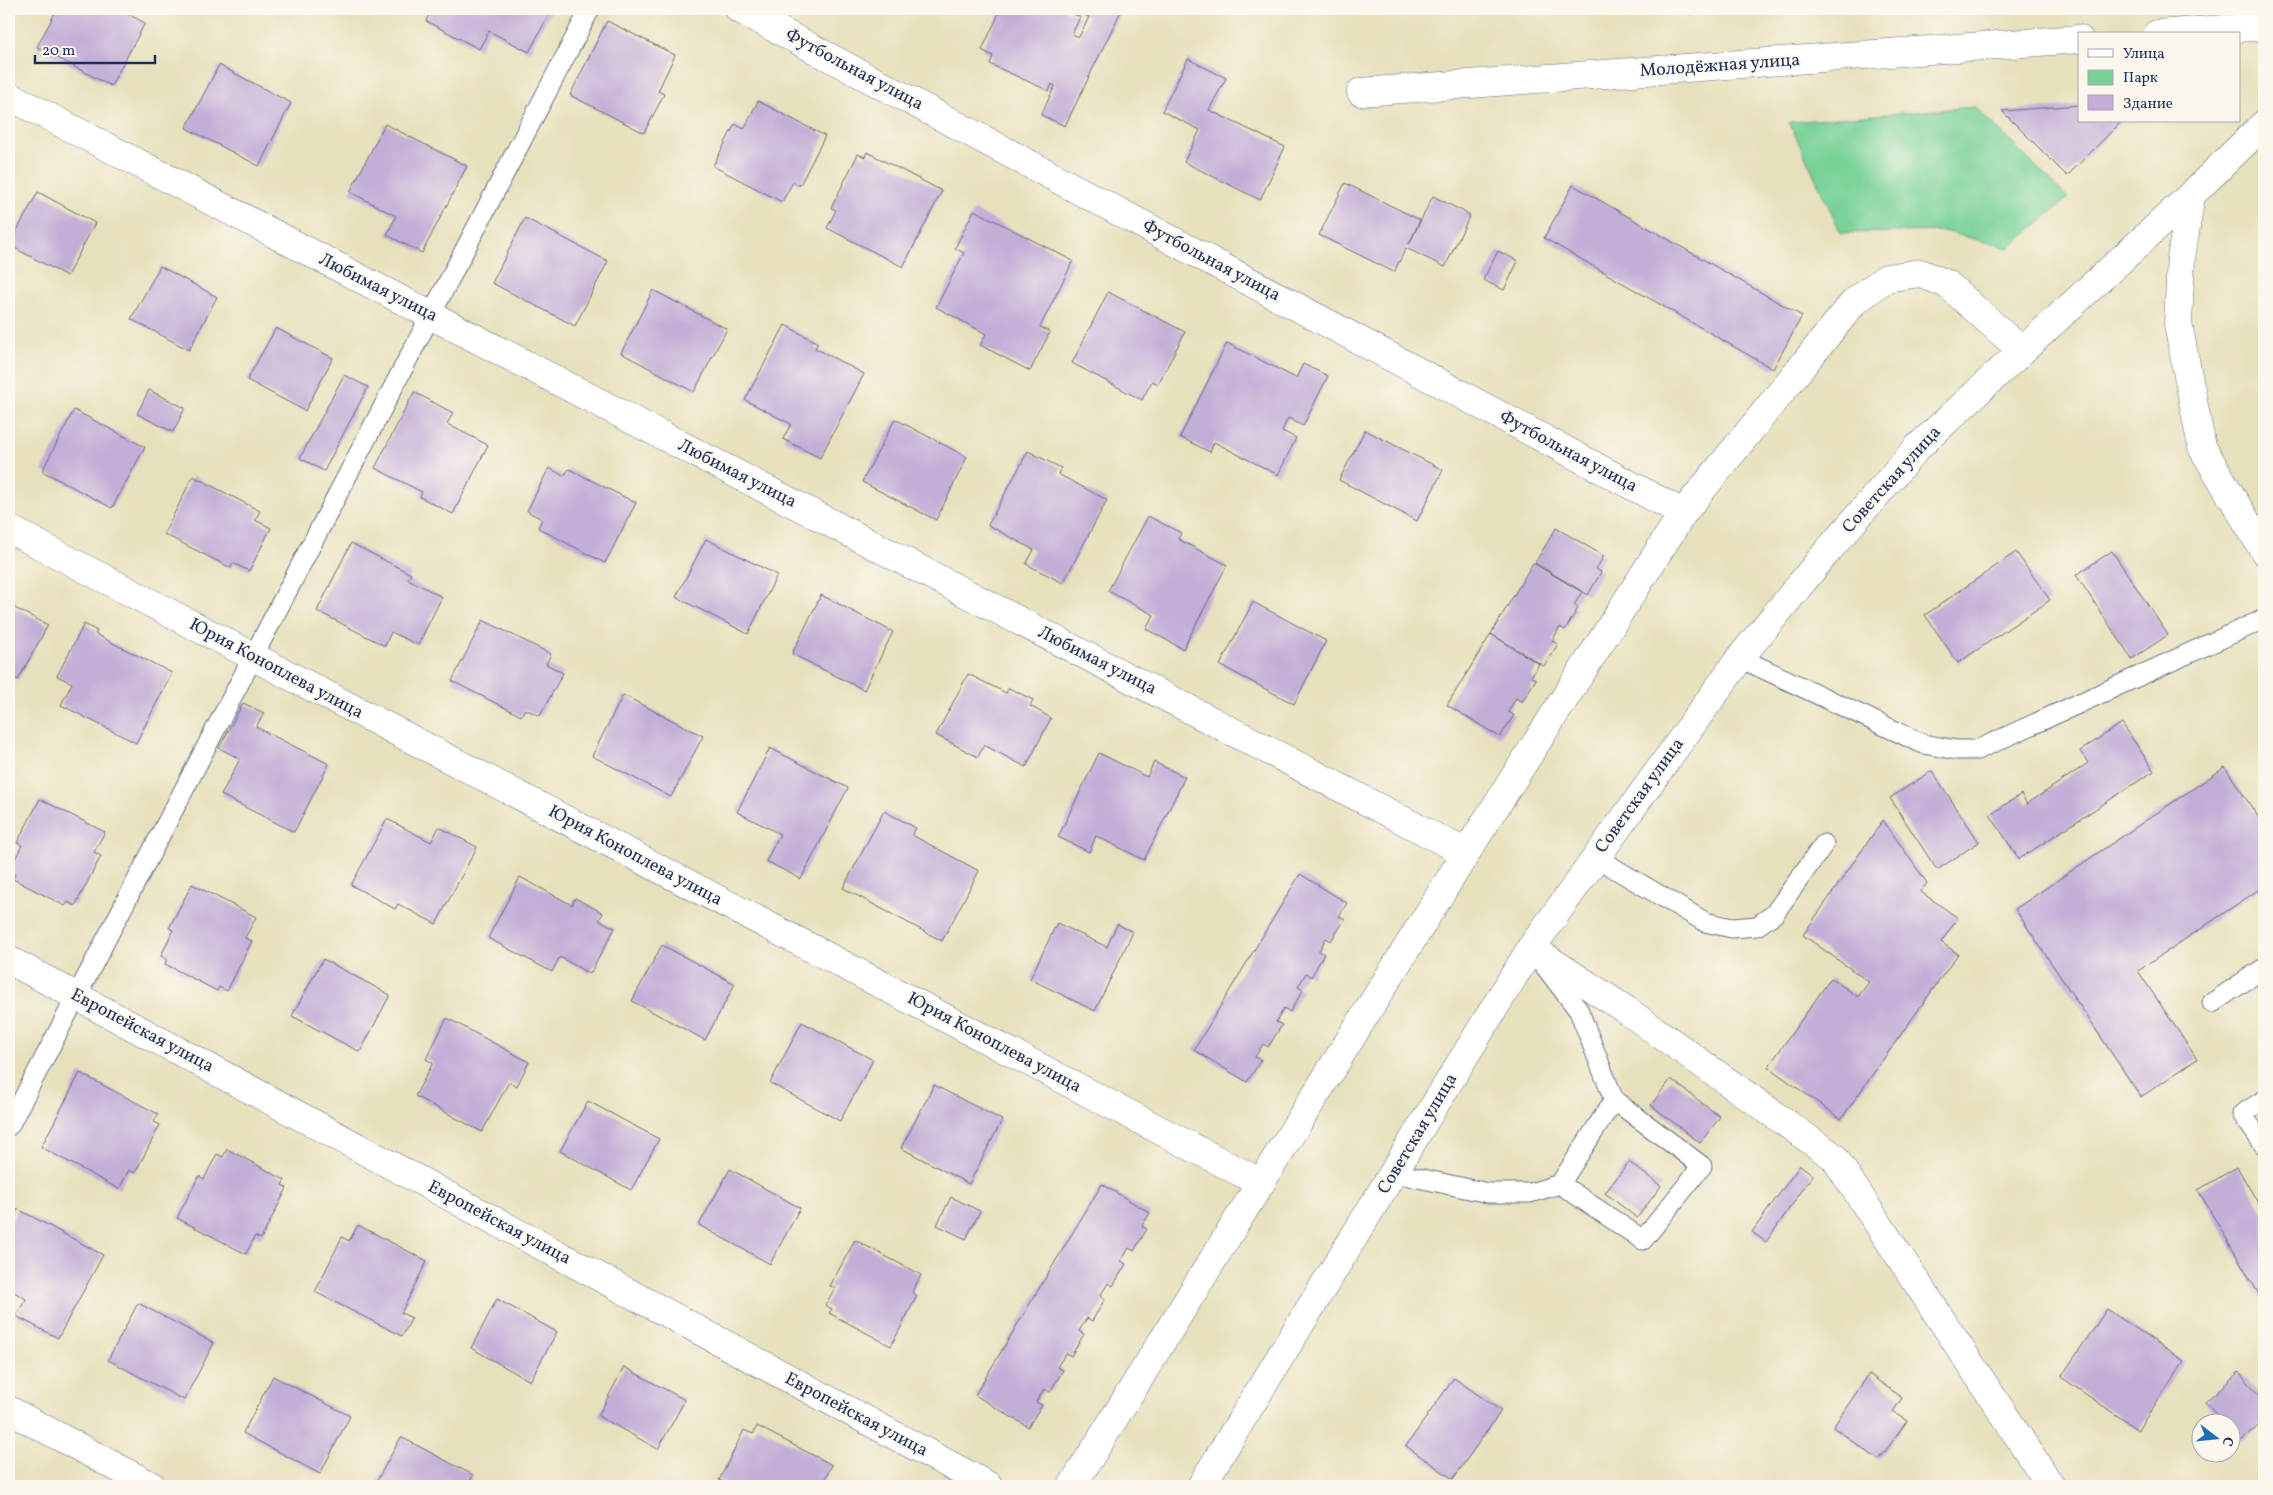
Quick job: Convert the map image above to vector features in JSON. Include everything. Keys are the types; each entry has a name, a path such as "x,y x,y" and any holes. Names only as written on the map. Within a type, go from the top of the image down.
{"street":[{"name":"Футбольная улица","path":"739,9 1683,513"},
{"path":"2184,32 2264,26"},
{"name":"Молодёжная улица","path":"1362,92 2078,40"},
{"name":"Любимая улица","path":"9,96 1466,853"},
{"name":"Советская улица","path":"1201,1486 1395,1173 1531,948 1740,658 1826,553 1918,447 2191,195 2264,124"},
{"path":"2191,195 2181,258 2178,324 2202,447 2264,551"},
{"path":"1072,1486 1466,853 1683,513 1854,302 1886,278 1920,273 1947,284 2021,350"},
{"name":"Юрия Коноплева улица","path":"9,529 1261,1183"},
{"path":"1531,948 1626,1010 1834,1158 2050,1486"},
{"name":"Европейская улица","path":"9,960 990,1486"},
{"path":"9,1410 152,1486"}],"lane":[{"path":"9,1126 590,9"},
{"path":"1740,658 1923,744 1957,750 1977,750 2264,619"},
{"path":"1596,857 1705,922 1732,928 1756,926 1774,914 1824,844"},
{"path":"1531,948 1579,1011 1614,1100 1702,1166 1642,1240 1560,1184"},
{"path":"2212,1004 2264,968"},
{"path":"1395,1173 1488,1193 1530,1193 1560,1184 1614,1100"},
{"path":"2264,1100 2242,1114 2264,1145"}],"green space":[{"path":"1975,107 2068,198 2009,248 1944,231 1841,233 1789,122"}],"building":[{"path":"57,9 119,9 145,23 111,86 37,47"},
{"path":"432,9 552,9 529,52 489,31 479,49 426,21"},
{"path":"1001,9 1062,9 1080,17 1072,34 1079,37 1089,17 1079,12 1081,9 1122,9 1065,126 1041,115 1055,86 1052,84 1049,91 990,64 993,56 982,50"},
{"path":"1688,9 1712,9 1712,12 1688,14"},
{"path":"607,21 675,55 658,91 664,94 644,133 570,95"},
{"path":"1188,59 1226,78 1209,110 1285,147 1260,200 1184,162 1200,130 1162,111"},
{"path":"219,65 291,103 259,166 186,128"},
{"path":"758,101 825,136 800,185 793,182 782,202 713,166 735,124 744,129"},
{"path":"2078,105 2078,122 2121,122 2067,176 2002,111"},
{"path":"385,124 467,166 422,253 387,235 396,216 350,192"},
{"path":"867,152 942,191 903,267 827,228 836,210 831,208 858,154 865,157"},
{"path":"1345,183 1420,220 1409,244 1433,196 1470,215 1445,267 1406,248 1394,272 1319,235"},
{"path":"1573,185 1802,316 1773,369 1544,238"},
{"path":"38,192 95,223 67,276 9,245"},
{"path":"974,210 1073,261 1040,327 1050,332 1030,371 980,345 986,334 936,307 964,253 955,248"},
{"path":"525,218 608,261 575,326 492,283"},
{"path":"1498,251 1518,261 1504,290 1483,280"},
{"path":"160,266 217,297 189,350 131,319"},
{"path":"653,290 727,329 694,392 621,353"},
{"path":"1108,292 1185,332 1158,384 1152,381 1142,400 1072,363"},
{"path":"785,325 818,343 815,348 864,374 820,458 783,439 791,424 745,400"},
{"path":"276,328 333,358 305,411 247,380"},
{"path":"1227,343 1296,378 1303,364 1328,376 1303,426 1288,418 1282,431 1296,438 1278,475 1214,442 1210,452 1180,437"},
{"path":"344,375 368,387 324,471 300,458"},
{"path":"149,390 185,408 173,432 137,414"},
{"path":"414,392 453,413 447,424 488,445 453,514 420,497 422,492 375,468"},
{"path":"74,410 145,447 112,508 42,471"},
{"path":"895,419 967,457 936,520 862,482"},
{"path":"1365,430 1443,470 1417,521 1339,480"},
{"path":"1028,451 1061,468 1058,474 1107,500 1063,583 1026,564 1034,550 988,525"},
{"path":"549,468 564,476 569,469 636,503 605,563 538,528 542,519 527,511"},
{"path":"193,476 260,511 255,520 271,528 249,571 233,563 231,568 164,534"},
{"path":"1148,516 1181,533 1178,539 1227,565 1183,649 1146,629 1154,615 1108,591"},
{"path":"1556,528 1604,556 1596,569 1601,572 1588,595 1535,563"},
{"path":"706,539 777,575 748,634 676,597"},
{"path":"351,543 411,574 408,579 442,597 418,645 391,632 385,646 317,611"},
{"path":"2112,551 2168,635 2132,659 2076,575"},
{"path":"2016,552 2050,600 1958,663 1925,615"},
{"path":"1533,563 1582,592 1574,605 1578,608 1565,630 1560,627 1552,641 1558,644 1544,666 1491,634"},
{"path":"821,595 893,632 864,690 792,654"},
{"path":"1253,602 1326,641 1294,704 1220,665"},
{"path":"9,605 48,625 18,680 9,675"},
{"path":"483,620 551,654 546,664 563,673 540,716 525,709 521,716 452,681"},
{"path":"84,624 97,631 95,634 172,673 136,743 61,705 72,683 57,676"},
{"path":"1491,634 1539,664 1531,677 1536,679 1522,702 1516,698 1508,712 1514,715 1500,737 1447,705"},
{"path":"968,674 1006,693 1009,688 1033,700 1030,706 1051,718 1026,767 984,745 978,757 936,735"},
{"path":"623,695 703,736 671,797 592,756"},
{"path":"243,703 264,713 256,727 329,764 294,832 221,795 240,759 219,748"},
{"path":"2122,723 2154,771 2019,859 1990,815 2021,794 2027,804 2088,763 2080,751"},
{"path":"770,748 848,788 801,879 766,861 780,834 737,812"},
{"path":"1099,753 1147,777 1154,762 1185,777 1144,860 1096,836 1089,852 1058,837"},
{"path":"2225,767 2264,826 2264,886 2138,971 2197,1059 2141,1097 2015,909"},
{"path":"1932,771 1979,842 1937,870 1890,798"},
{"path":"40,799 105,832 94,852 101,856 75,906 68,902 65,906 13,879 15,874 9,871 22,845 17,843"},
{"path":"884,811 916,828 912,835 979,871 942,941 843,888"},
{"path":"387,819 431,842 439,827 477,847 436,924 398,904 395,909 351,885"},
{"path":"1883,820 1927,883 1921,892 1958,918 1941,942 1958,954 1841,1119 1768,1067 1831,978 1858,997 1869,982 1803,935"},
{"path":"1300,874 1347,903 1339,916 1345,919 1331,941 1326,938 1319,951 1324,954 1311,977 1306,973 1298,987 1303,990 1290,1012 1284,1008 1276,1022 1282,1025 1268,1047 1263,1044 1255,1057 1261,1060 1247,1082 1194,1050"},
{"path":"520,877 572,905 575,898 603,913 599,920 615,928 590,974 560,957 552,972 488,938"},
{"path":"192,884 256,917 245,938 252,941 227,991 219,987 217,991 165,964 167,959 161,956 173,930 169,928"},
{"path":"1057,923 1107,947 1117,924 1133,932 1095,1011 1030,979"},
{"path":"662,945 735,984 705,1040 632,1001"},
{"path":"323,959 390,995 360,1052 292,1016"},
{"path":"447,1018 529,1062 517,1086 509,1082 482,1132 415,1096 433,1063 426,1059"},
{"path":"802,1022 873,1060 840,1121 770,1083"},
{"path":"80,1073 158,1114 154,1122 160,1125 135,1173 129,1170 119,1189 41,1147"},
{"path":"1671,1079 1720,1117 1700,1143 1651,1105"},
{"path":"934,1085 1002,1120 969,1184 901,1148"},
{"path":"588,1101 659,1139 631,1190 560,1151"},
{"path":"227,1149 285,1180 282,1185 287,1188 261,1239 255,1236 246,1254 177,1218 199,1176 204,1179 217,1154 223,1157"},
{"path":"1629,1162 1661,1186 1637,1218 1605,1193"},
{"path":"1800,1165 1813,1175 1766,1242 1752,1232"},
{"path":"2237,1167 2264,1213 2264,1303 2198,1190"},
{"path":"730,1169 800,1208 770,1264 699,1225"},
{"path":"1102,1184 1150,1213 1142,1226 1147,1229 1134,1251 1129,1248 1121,1261 1126,1264 1113,1286 1108,1283 1100,1296 1105,1299 1092,1321 1087,1318 1079,1331 1084,1334 1071,1356 1066,1353 1057,1367 1063,1370 1050,1392 1044,1389 1036,1402 1042,1405 1028,1427 975,1395"},
{"path":"951,1197 980,1211 966,1239 937,1225"},
{"path":"18,1209 103,1255 58,1338 16,1316 26,1299 9,1289 9,1227"},
{"path":"358,1225 427,1261 401,1313 412,1318 402,1336 315,1292 342,1237 349,1241"},
{"path":"855,1240 921,1275 912,1292 917,1296 891,1346 829,1313 832,1309 825,1305 835,1288 830,1286"},
{"path":"497,1299 557,1332 530,1381 471,1348"},
{"path":"138,1303 214,1343 184,1400 108,1360"},
{"path":"2107,1309 2184,1361 2138,1430 2061,1377"},
{"path":"624,1367 685,1400 658,1449 598,1416"},
{"path":"2239,1372 2264,1400 2264,1421 2240,1442 2240,1412 2214,1412 2205,1402"},
{"path":"1869,1374 1902,1398 1893,1412 1907,1421 1879,1460 1833,1427"},
{"path":"273,1376 350,1416 320,1474 243,1433"},
{"path":"1454,1378 1501,1411 1453,1479 1406,1446"},
{"path":"757,1426 832,1465 821,1486 728,1486 719,1480 744,1430 753,1434"},
{"path":"401,1437 473,1475 468,1486 374,1486"}]}
